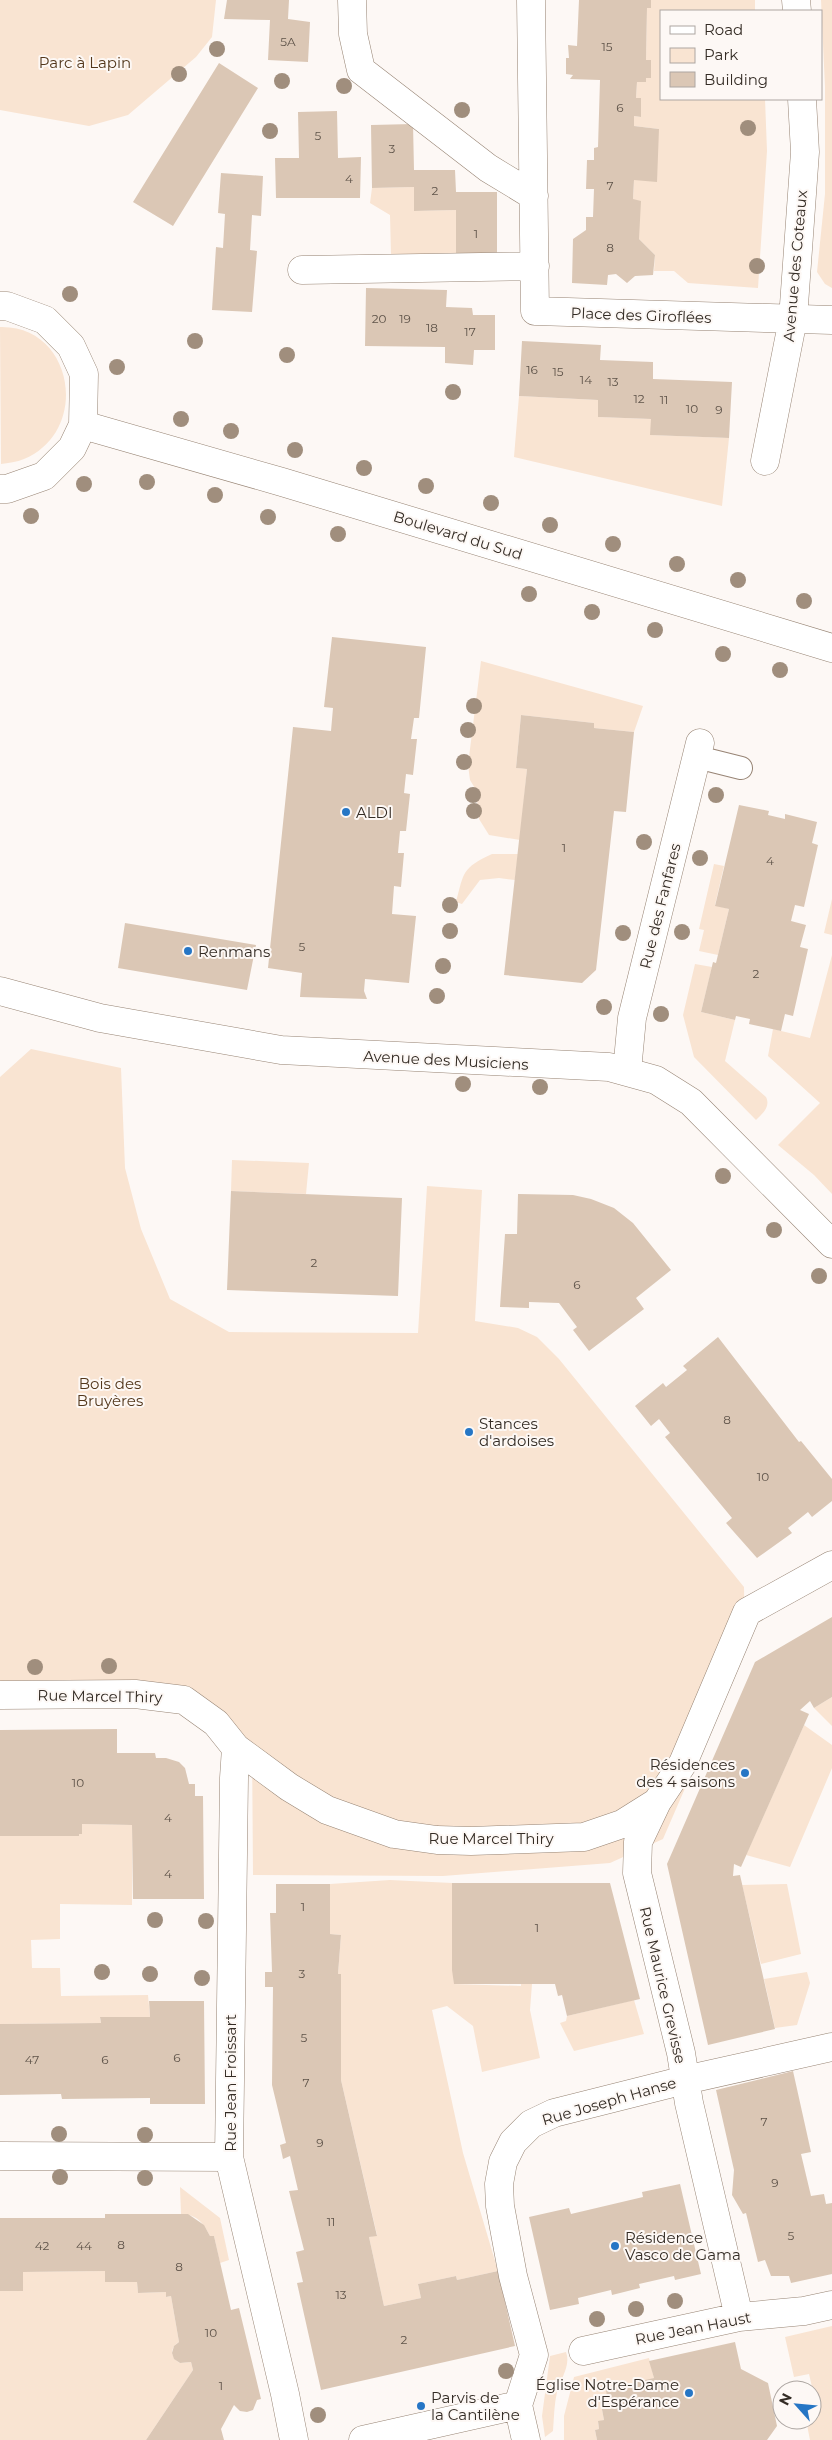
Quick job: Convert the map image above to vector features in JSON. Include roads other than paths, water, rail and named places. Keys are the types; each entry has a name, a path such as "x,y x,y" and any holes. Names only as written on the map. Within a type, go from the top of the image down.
{"street":[{"path":"352,0 353,34 361,70 488,168 534,196"},
{"name":"Place des Giroflées","path":"531,0 536,266 535,312 793,319"},
{"name":"Avenue des Coteaux","path":"765,461 793,319 805,152 802,100"},
{"path":"302,270 536,266"},
{"path":"0,306 7,306 45,320 71,346 84,374 83,425 72,448 44,476 7,489 0,489"},
{"path":"793,319 832,320"},
{"name":"Boulevard du Sud","path":"83,425 282,482 832,648"},
{"name":"Rue des Fanfares","path":"627,1071 632,1018 699,750"},
{"name":"Avenue des Musiciens","path":"0,991 100,1018 281,1050 609,1067 627,1071 656,1080 691,1102 832,1244"},
{"name":"Rue Maurice Grevisse","path":"739,2317 680,2053 637,1873 638,1842 657,1802 682,1763 747,1612 832,1565"},
{"name":"Rue Marcel Thiry","path":"0,1696 135,1694 166,1696 184,1700 216,1723 236,1748 289,1787 327,1810 394,1834 428,1839 508,1841 584,1837 622,1824 657,1802"},
{"name":"Rue Jean Froissart","path":"236,1748 229,2157 285,2394 294,2440"},
{"name":"Rue Joseph Hanse","path":"518,2405 534,2355 513,2276 500,2206 499,2184 503,2162 513,2142 530,2124 554,2113 685,2080 832,2047"},
{"path":"0,2156 229,2157"},
{"name":"Rue Jean Haust","path":"583,2351 739,2317 804,2311 832,2305"},
{"path":"363,2440 518,2405 526,2440"}],"lane":[{"path":"699,750 741,768"}],"place":[{"name":"ALDI","path":"346,812"},
{"name":"Renmans","path":"188,951"},
{"name":"Stances d'ardoises","path":"469,1432"},
{"name":"Résidences des 4 saisons","path":"745,1773"},
{"name":"Résidence Vasco de Gama","path":"615,2246"},
{"name":"Église Notre-Dame d'Espérance","path":"689,2393"},
{"name":"Parvis de la Cantilène","path":"421,2406"}],"park label":[{"name":"Parc à Lapin","path":"85,62"},
{"name":"Bois des Bruyères","path":"110,1392"}]}
